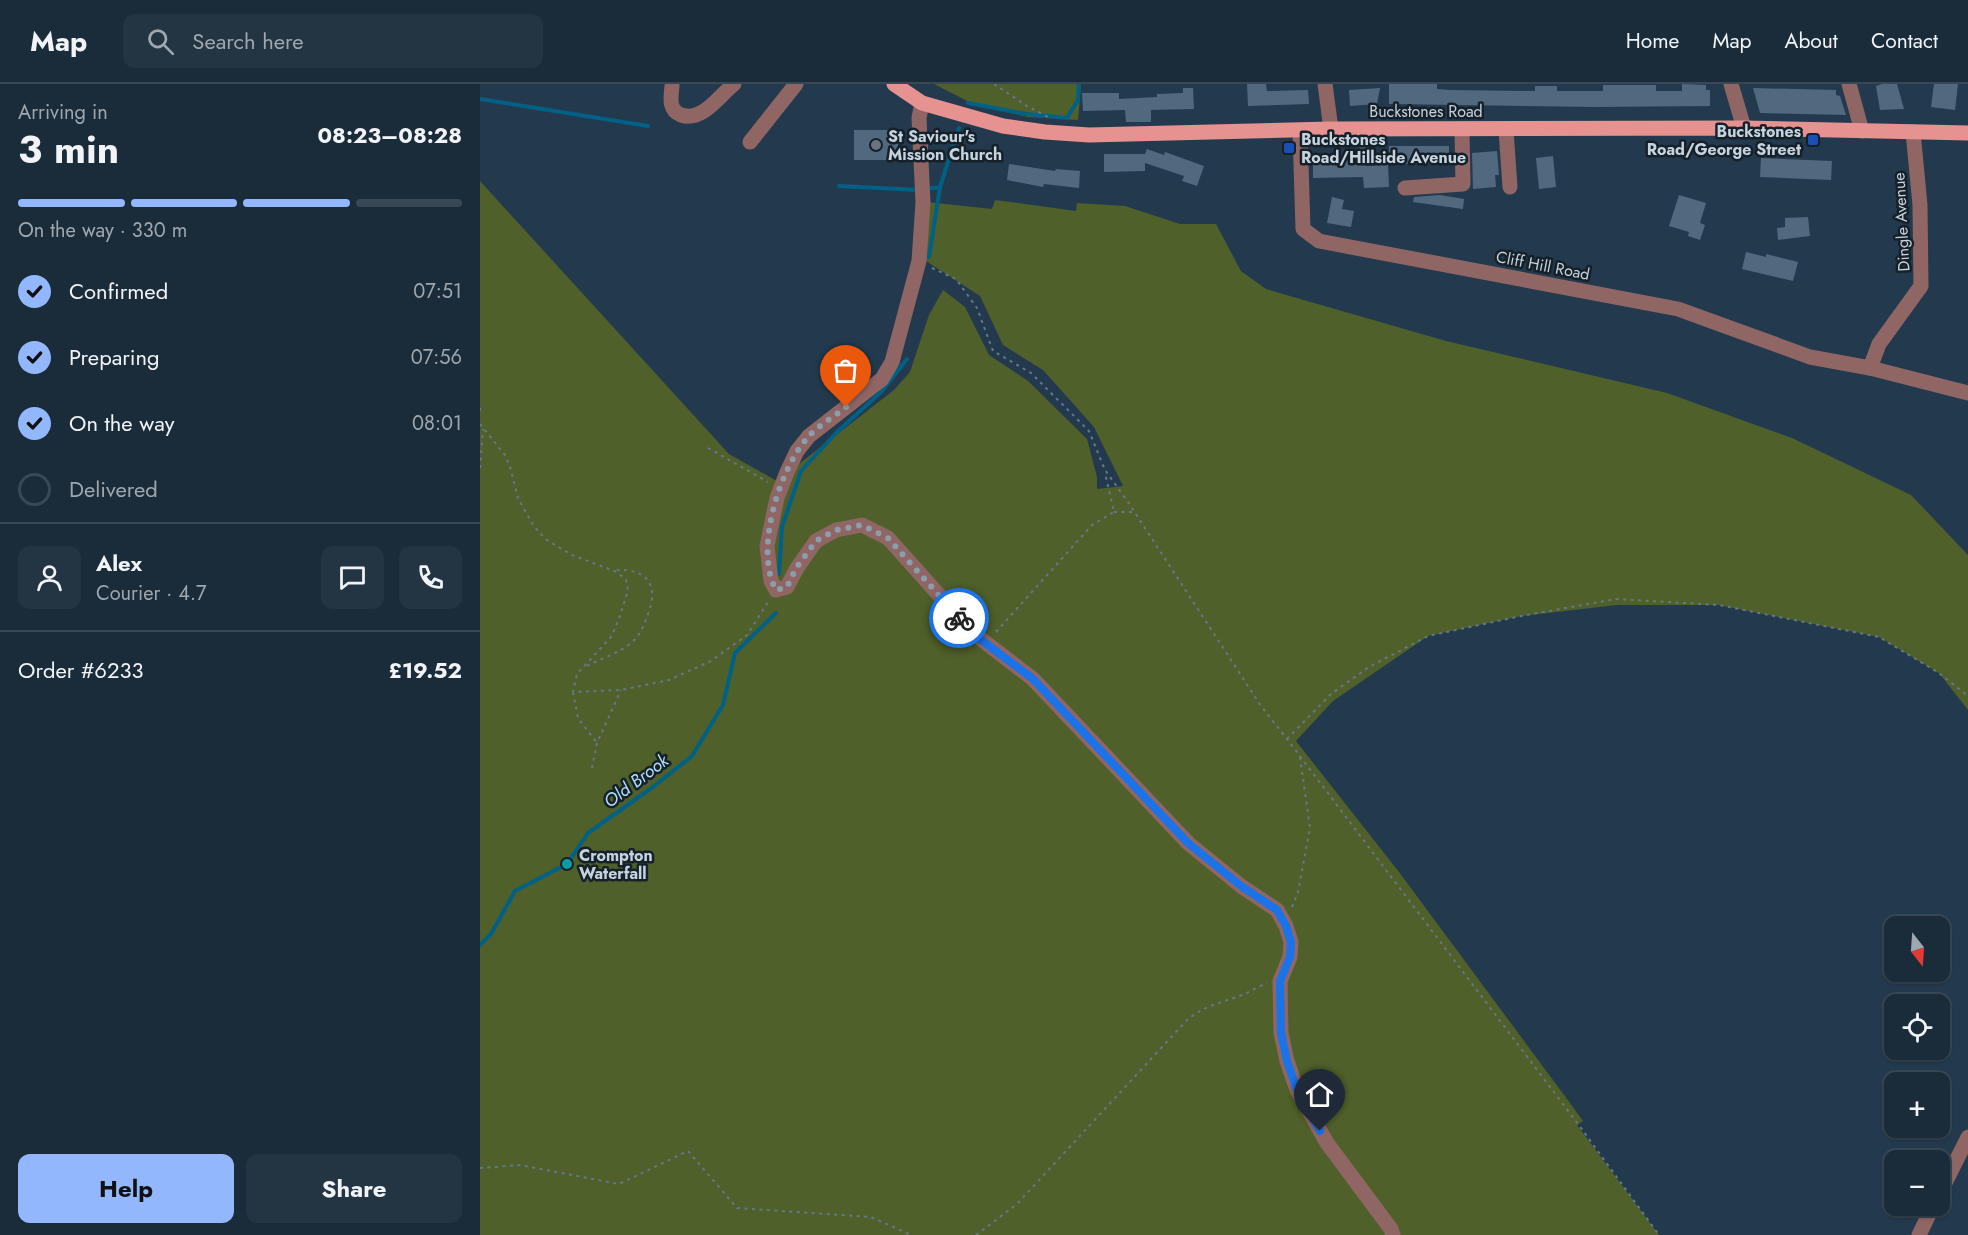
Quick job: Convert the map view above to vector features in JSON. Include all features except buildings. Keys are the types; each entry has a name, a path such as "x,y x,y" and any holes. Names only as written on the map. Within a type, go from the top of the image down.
{"main road":[{"name":"Buckstones Road","path":"894,84 922,103 1003,126 1089,135 1331,129 1744,128 1968,133"}],"street":[{"path":"672,86 671,105 674,110 687,116 704,112 734,84"},
{"path":"750,142 796,84"},
{"path":"1325,84 1331,129"},
{"path":"1731,84 1744,128"},
{"path":"1849,84 1862,131"},
{"path":"922,103 919,118 922,181 919,261 892,362 882,379 809,436 797,451 777,498 767,546 771,581 776,590 787,587 796,568 816,541 836,530 862,525 888,538 972,633 1033,679 1188,843 1241,886 1277,910 1286,926 1291,942 1290,957 1281,979 1281,1033 1297,1090 1328,1143 1391,1229 1393,1235"},
{"path":"1405,188 1463,184 1462,129"},
{"path":"1506,130 1510,187"},
{"name":"Cliff Hill Road","path":"1300,131 1303,229 1319,241 1678,309 1810,357 1870,368"},
{"name":"Dingle Avenue","path":"1870,368 1880,344 1921,286 1920,205 1913,132"},
{"path":"1870,368 1968,393"},
{"path":"1950,1173 1968,1137"},
{"path":"1918,1235 1928,1216"}],"path":[{"path":"994,84 1047,116 1060,133"},
{"path":"919,261 956,279 977,308 993,351 1031,373 1089,431 1104,470 1114,512"},
{"path":"480,468 484,438 482,425"},
{"path":"482,425 505,455 518,498 533,525 545,539 572,555 614,570 638,573 648,579 652,586 651,605 637,637 626,646 584,667"},
{"path":"708,448 770,482"},
{"path":"1104,470 1135,512 1261,706 1578,1124 1659,1235"},
{"path":"972,633 998,632 1092,525 1114,512 1135,512"},
{"path":"597,743 578,718 573,692 576,674 611,637 619,619 628,590 626,580 614,570"},
{"path":"573,692 621,690 669,680 711,661 747,635 776,590"},
{"path":"1287,739 1331,694 1369,667 1428,636 1616,599 1719,605 1879,637 1939,673 1968,696"},
{"path":"592,768 597,743 621,690"},
{"path":"1286,926 1298,892 1310,828 1299,754"},
{"path":"976,1235 1017,1204 1197,1011 1244,994 1273,979 1281,979"},
{"path":"480,1168 520,1165 619,1184 688,1151 737,1208 871,1217 911,1235"}],"green space":[{"path":"934,84 1081,84 1078,120 1028,117 975,105"},
{"path":"480,181 729,454 777,481 894,390 910,372 929,315 943,290 965,307 989,355 1028,381 1087,439 1097,477 1097,489 1123,486 1094,427 1043,370 1003,345 980,296 923,259 927,202 992,209 995,200 1076,211 1077,203 1125,206 1180,224 1216,224 1241,271 1266,289 1446,341 1667,393 1792,438 1911,495 1968,555 1968,710 1939,673 1879,637 1719,605 1617,605 1521,616 1428,636 1333,701 1296,741 1399,872 1567,1099 1583,1121 1577,1125 1659,1235 480,1235"}],"waterway":[{"name":"Old Brook","path":"968,103 1026,114 1067,118 1078,100 1079,84"},
{"path":"480,99 648,126"},
{"name":"Old Brook","path":"929,257 940,187 959,128"},
{"path":"839,186 919,190"},
{"path":"926,189 940,187"},
{"name":"Old Brook","path":"779,574 782,527 801,471 836,433 881,392 907,359"},
{"name":"Old Brook","path":"480,945 491,934 515,891 567,864 588,833 692,756 723,705 735,653 776,613"}],"way so far":[{"path":"846,407 809,436 797,451 787,472 777,498 767,546 771,581 776,590 787,587 796,568 816,541 836,530 862,525 888,538 959,618"}],"place":[{"name":"Buckstones Road/George Street","path":"1813,140"},
{"name":"St Saviour's Mission Church","path":"876,145"},
{"name":"Buckstones Road/Hillside Avenue","path":"1289,148"},
{"name":"Crompton Waterfall","path":"567,864"}],"route":[{"path":"959,618 972,633 1033,679 1188,843 1241,886 1277,910 1286,926 1291,942 1290,957 1280,981 1281,1033 1297,1090 1320,1131"}]}
